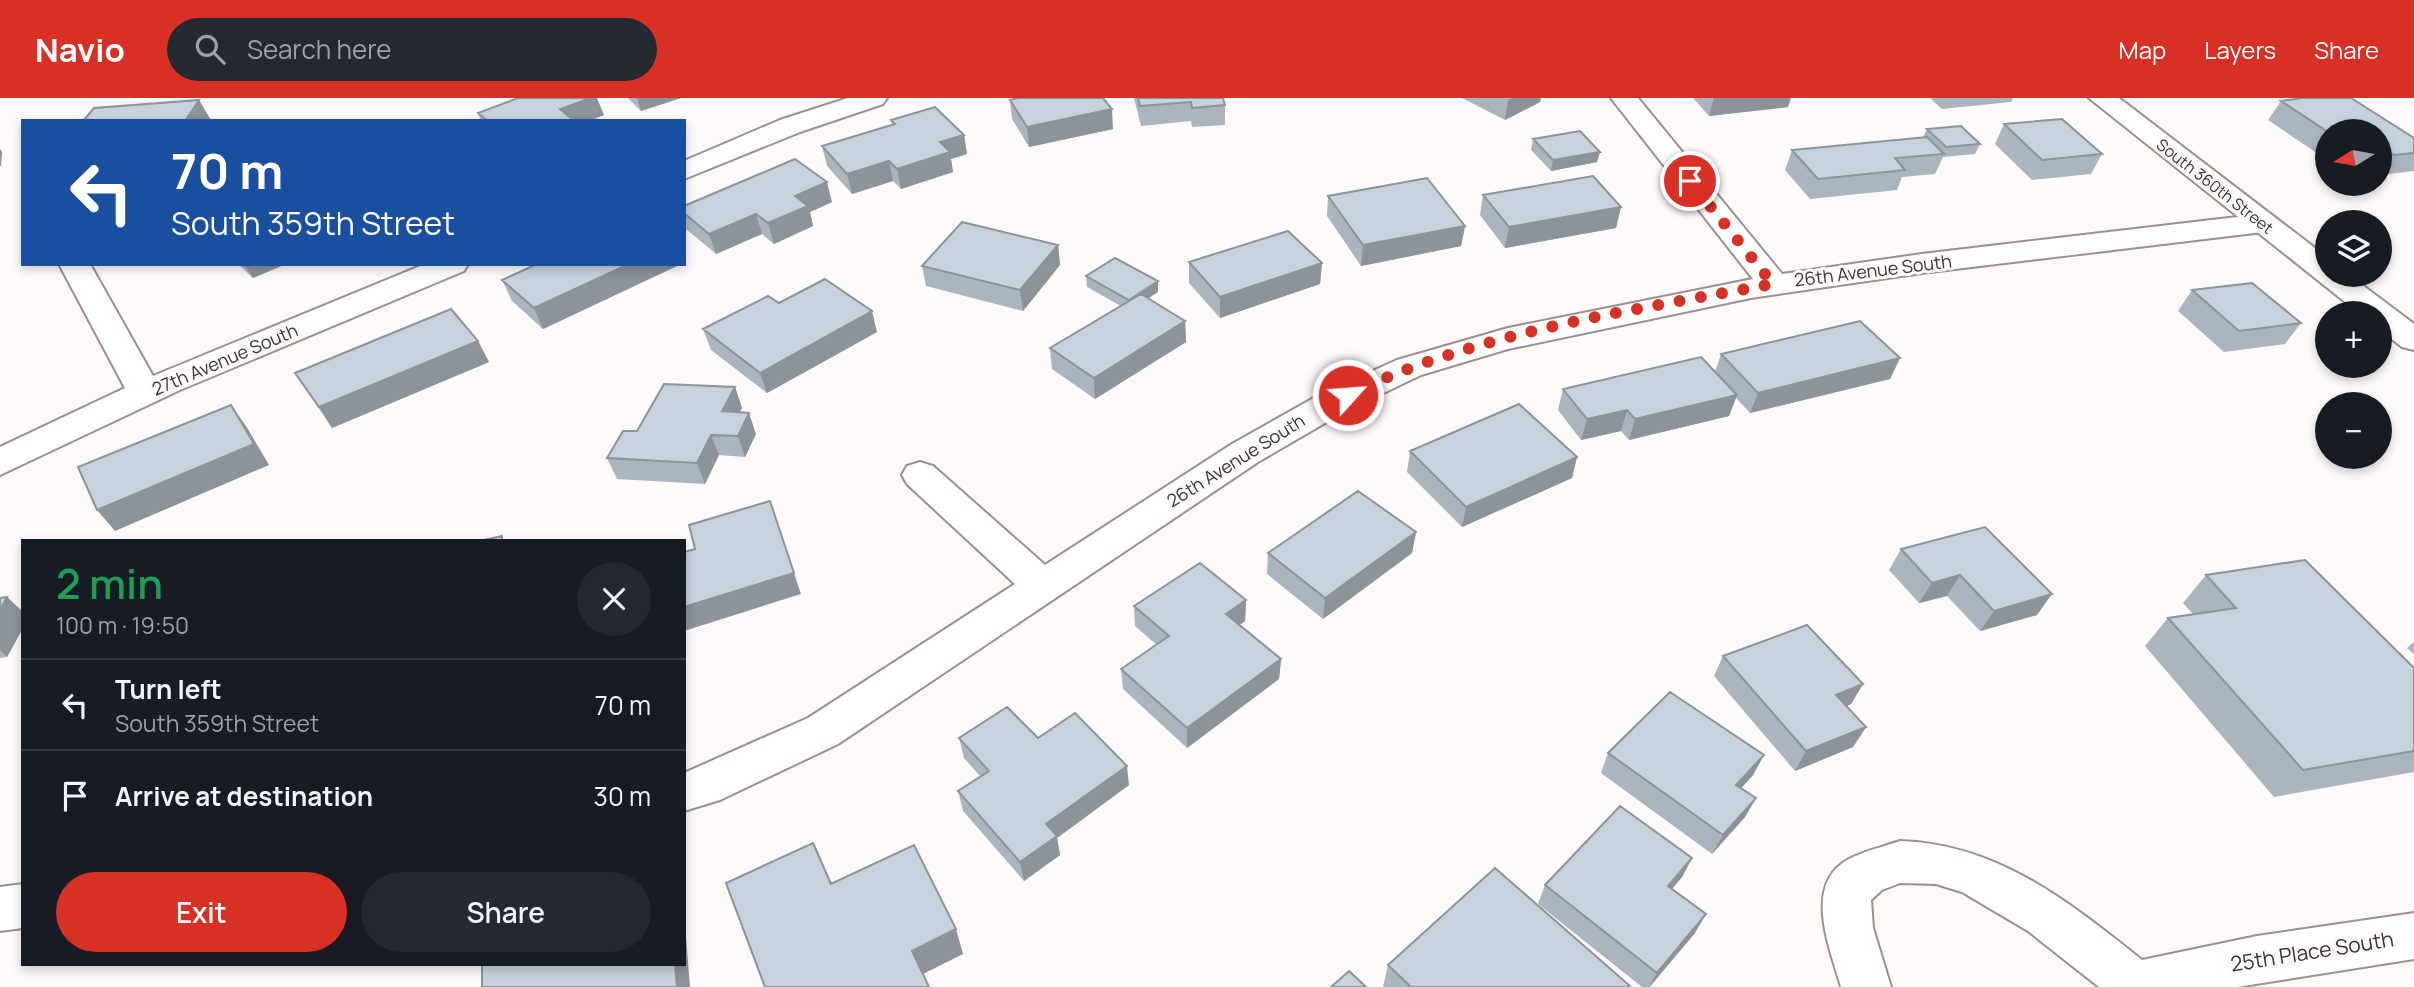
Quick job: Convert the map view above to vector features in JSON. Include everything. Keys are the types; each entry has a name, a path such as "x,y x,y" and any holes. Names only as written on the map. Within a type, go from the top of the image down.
{"street":[{"path":"686,170 790,126 874,98"},
{"path":"1624,98 1773,284"},
{"name":"South 360th Street","path":"2102,98 2315,263"},
{"name":"26th Avenue South","path":"686,791 704,786 823,731 1245,453 1310,414 1386,376 1468,349 1624,312 1773,284 2263,223"},
{"path":"75,266 145,393"},
{"name":"27th Avenue South","path":"0,462 145,393 448,266"},
{"name":"South 360th Street","path":"2346,287 2363,301"},
{"name":"South 360th Street","path":"2392,323 2414,340"},
{"path":"920,475 1043,586"},
{"path":"1866,987 1849,928 1846,893 1865,874 1898,864 1939,864 1983,876 2036,907 2132,986"},
{"path":"0,909 21,906"},
{"name":"25th Place South","path":"2132,986 2257,959 2414,936"}],"building":[{"path":"518,98 591,98 560,109 572,119 486,119 478,113"},
{"path":"1103,98 1112,109 1027,127 1010,100"},
{"path":"1138,98 1223,98 1225,105 1192,108 1191,102 1140,106"},
{"path":"2351,98 2384,119 2315,119 2315,123 2281,101"},
{"path":"199,100 186,119 85,119 94,108"},
{"path":"935,107 964,135 940,142 950,152 897,169 889,161 847,174 822,146 895,124 891,120"},
{"path":"2062,119 2102,154 2042,160 2004,124"},
{"path":"2392,124 2414,138 2414,153 2394,155"},
{"path":"1961,126 1980,144 1946,147 1927,129"},
{"path":"1580,131 1600,152 1553,160 1533,139"},
{"path":"1927,137 1944,154 1895,158 1905,170 1818,179 1792,150"},
{"path":"795,159 827,182 795,196 808,206 768,223 756,214 709,234 686,215 686,205"},
{"path":"1593,176 1621,207 1509,227 1483,195"},
{"path":"1427,178 1465,226 1363,245 1328,196"},
{"path":"962,222 1058,245 1020,290 922,266"},
{"path":"1288,231 1322,263 1220,297 1189,262"},
{"path":"1115,258 1158,281 1129,300 1086,276"},
{"path":"533,266 625,266 534,308 502,280"},
{"path":"825,279 872,311 760,373 703,329 768,296 779,303"},
{"path":"2252,283 2301,323 2239,331 2192,290"},
{"path":"1141,294 1185,321 1094,378 1050,348"},
{"path":"451,309 478,341 319,407 295,373"},
{"path":"1860,321 1900,358 1758,393 1721,354"},
{"path":"1701,357 1737,395 1635,419 1627,410 1587,419 1563,389"},
{"path":"664,384 735,387 722,411 749,413 738,436 711,435 697,463 607,458 623,431 637,431"},
{"path":"1519,404 1577,457 1466,507 1410,451"},
{"path":"231,405 254,444 97,510 78,467"},
{"path":"1358,491 1416,532 1325,598 1268,553"},
{"path":"770,501 794,573 686,606 686,551 695,549 689,525"},
{"path":"1985,527 2052,594 1994,611 1960,575 1932,583 1901,549"},
{"path":"2305,560 2414,668 2414,751 2303,770 2168,618 2236,608 2206,575"},
{"path":"1200,563 1246,600 1226,614 1281,659 1187,728 1121,669 1169,636 1134,606"},
{"path":"7,597 0,610 0,598"},
{"path":"1807,625 1863,684 1836,695 1866,727 1806,751 1723,656"},
{"path":"1670,692 1764,755 1736,785 1756,798 1723,835 1608,753"},
{"path":"1007,707 1038,738 1075,713 1127,766 1046,824 1057,836 1020,862 958,791 989,771 959,738"},
{"path":"1620,806 1692,858 1668,886 1706,914 1657,973 1545,885"},
{"path":"813,843 831,884 914,845 956,929 912,951 929,987 765,987 726,883"},
{"path":"1495,868 1630,986 1411,987 1388,965"},
{"path":"482,966 675,966 677,987 482,987"},
{"path":"1349,971 1366,987 1331,987"}],"route":[{"path":"1348,395 1386,376 1468,349 1624,312 1773,284 1690,181"}]}
